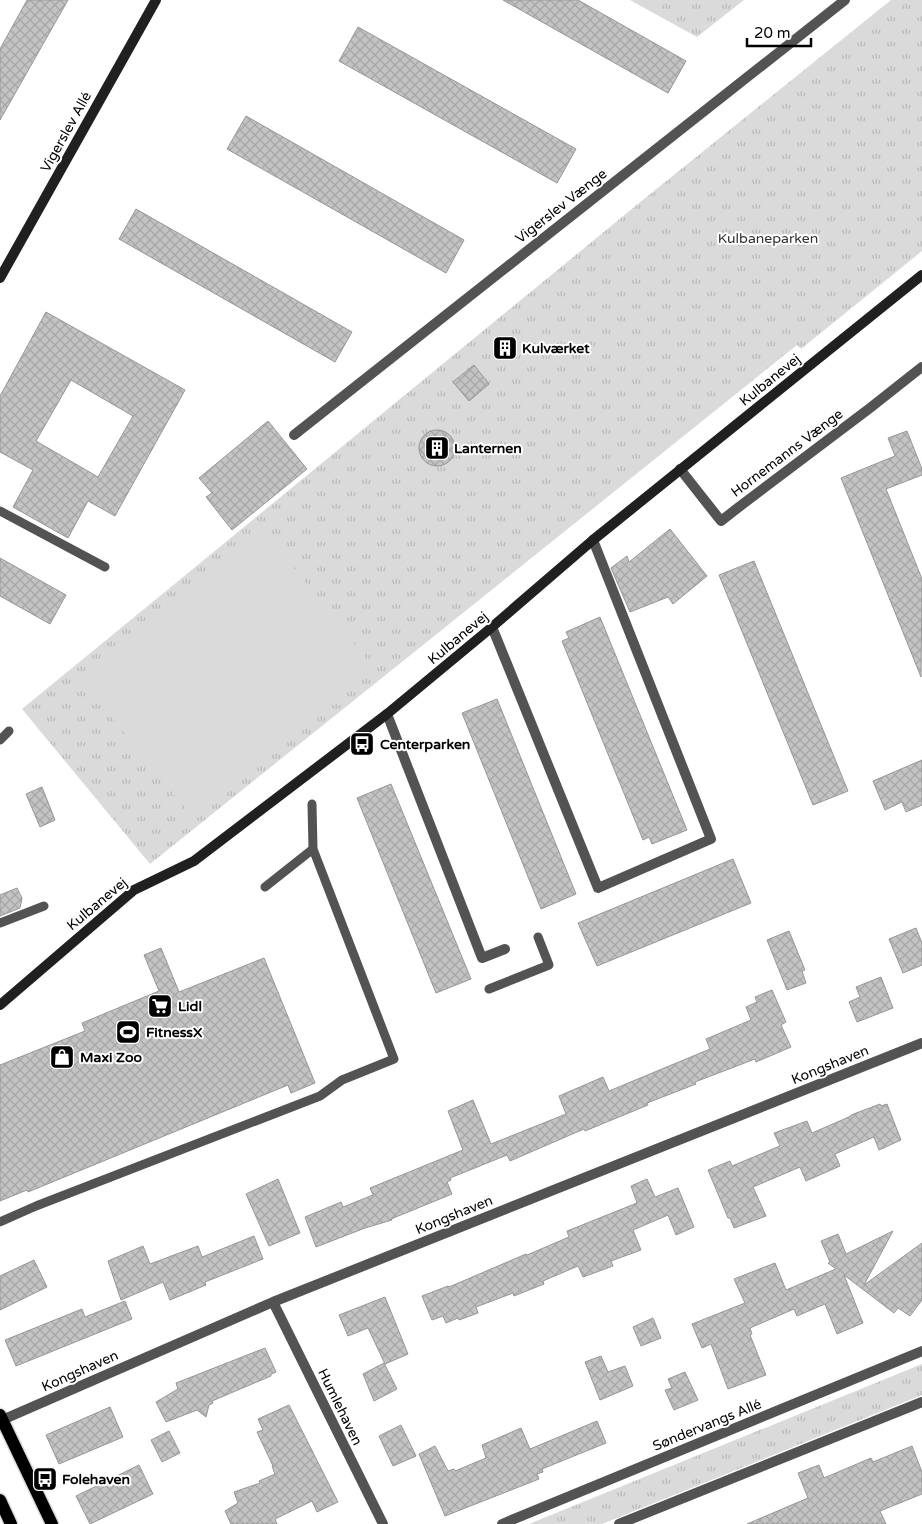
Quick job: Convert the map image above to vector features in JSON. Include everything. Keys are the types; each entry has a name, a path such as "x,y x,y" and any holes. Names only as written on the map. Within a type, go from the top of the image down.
{"main road":[{"path":"1,1419 52,1524"},
{"path":"0,1500 11,1524"}],"street":[{"name":"Vigerslev Allé","path":"0,278 156,0"},
{"name":"Vigerslev Vænge","path":"294,434 845,0"},
{"name":"Kulbanevej","path":"0,1005 134,890 194,861 387,714 593,540 922,275"},
{"name":"Hornemanns Vænge","path":"680,470 722,521 922,367"},
{"path":"492,627 598,888 711,839 593,540"},
{"path":"387,714 482,958 505,949"},
{"name":"Kongshaven","path":"1,1419 273,1302 922,1043"},
{"name":"Humlehaven","path":"273,1302 383,1524"},
{"name":"Søndervangs Allé","path":"502,1524 922,1351"},
{"path":"619,1524 922,1402"}],"lane":[{"path":"0,511 105,567"},
{"path":"0,740 9,731"},
{"path":"0,1222 46,1202 320,1096 342,1080 394,1059 313,849 312,804"},
{"path":"265,887 313,849"},
{"path":"0,923 44,906"},
{"path":"489,989 549,964 538,937"}],"green space":[{"path":"630,0 744,0 697,37"},
{"name":"Kulbaneparken","path":"891,0 922,0 922,251 801,349 797,345 150,864 22,709 644,199"},
{"path":"261,527 374,669 189,813 78,676"},
{"path":"922,1364 922,1395 602,1524 529,1524"}],"building":[{"path":"27,0 68,0 0,120 0,49"},
{"path":"503,0 578,0 686,61 668,93"},
{"path":"358,27 576,149 557,183 339,61"},
{"path":"246,116 464,240 446,273 227,149"},
{"path":"136,209 352,332 335,362 119,239"},
{"path":"46,312 185,390 115,516 88,501 68,538 13,507 33,470 0,452 0,396","holes":["71,380 133,416 98,477 36,441"]},
{"path":"474,365 489,384 469,401 453,382"},
{"path":"268,421 307,469 232,530 206,497 212,493 199,478"},
{"name":"Lanternen","path":"437,430 444,431 450,435 454,441 454,455 450,461 444,465 437,466 430,465 424,461 420,455 419,448 420,441 424,435 430,431"},
{"path":"907,431 922,469 922,475 886,489 922,579 921,677 841,478 895,456 888,438"},
{"path":"670,529 707,576 673,604 668,597 630,612 611,568 627,556 629,562"},
{"path":"0,558 66,595 50,624 0,596"},
{"path":"754,561 848,791 813,805 719,575"},
{"path":"600,617 687,830 652,844 649,837 643,840 562,641 569,638 566,632"},
{"path":"497,699 576,894 541,909 462,713"},
{"path":"922,760 922,805 906,812 902,802 885,810 873,781"},
{"path":"391,784 471,979 436,993 357,798"},
{"path":"42,787 55,820 40,827 26,794"},
{"path":"733,859 751,903 597,966 578,923"},
{"path":"17,888 22,898 20,908 0,916 0,895"},
{"path":"916,928 922,943 922,965 903,973 889,939"},
{"path":"789,931 805,970 802,971 806,983 787,990 767,940"},
{"path":"161,948 179,992 264,958 315,1083 291,1093 288,1085 28,1192 27,1190 0,1201 0,1065 85,1031 82,1023 159,991 144,955"},
{"path":"881,977 893,1008 857,1022 849,1002 860,997 856,987"},
{"path":"772,990 786,1022 781,1025 791,1047 756,1062 755,1059 695,1082 696,1084 647,1103 648,1105 585,1131 584,1129 510,1161 507,1155 450,1178 451,1180 447,1182 452,1194 392,1220 365,1228 316,1247 305,1217 341,1202 343,1207 373,1195 370,1188 463,1150 448,1111 473,1100 491,1144 566,1114 559,1096 603,1077 609,1091 710,1049 706,1039 751,1020 746,1007 757,1002 755,997"},
{"path":"880,1104 881,1106 887,1104 901,1140 879,1150 874,1137 835,1154 840,1166 806,1181 800,1167 753,1187 766,1216 734,1228 708,1170 730,1161 732,1166 780,1146 774,1133 807,1121 812,1133"},
{"path":"278,1179 300,1233 269,1246 246,1194"},
{"path":"647,1179 655,1197 678,1188 694,1227 676,1235 668,1215 633,1230 641,1250 611,1261 613,1266 583,1277 578,1266 543,1281 544,1284 514,1296 513,1293 476,1307 478,1313 446,1323 443,1316 432,1320 422,1296 449,1287 569,1237 567,1231 637,1203 631,1186"},
{"path":"893,1231 864,1285 922,1243 922,1300 910,1316 898,1308 894,1313 844,1275 863,1323 837,1334 825,1304 797,1316 794,1309 750,1328 752,1334 750,1335 766,1375 728,1389 711,1344 702,1348 692,1324 745,1303 734,1279 775,1263 786,1290 836,1269 828,1263 830,1262 821,1241 838,1234 846,1254"},
{"path":"254,1236 263,1259 205,1282 206,1285 170,1300 163,1282 121,1300 108,1261 143,1246 150,1264 198,1246 202,1257"},
{"path":"34,1260 47,1287 0,1310 0,1276"},
{"path":"385,1297 408,1354 385,1364 368,1328 348,1336 339,1315"},
{"path":"125,1301 132,1319 16,1366 5,1340 82,1309 85,1317"},
{"path":"653,1318 661,1338 641,1346 633,1327"},
{"path":"265,1348 276,1372 271,1374 271,1376 212,1401 213,1403 209,1405 206,1417 197,1410 166,1422 156,1402 178,1389 176,1383"},
{"path":"601,1356 608,1372 625,1366 633,1386 600,1400 585,1362"},
{"path":"384,1363 397,1389 374,1401 363,1374"},
{"path":"685,1372 698,1400 674,1410 665,1390 672,1388 668,1379"},
{"path":"289,1405 338,1502 317,1512 312,1501 275,1519 277,1524 231,1524 225,1511 238,1503 234,1492 260,1483 259,1481 275,1474 257,1432 263,1430 258,1419"},
{"path":"110,1407 123,1437 59,1464 46,1435"},
{"path":"597,1421 606,1443 542,1469 543,1472 537,1474 539,1479 445,1516 419,1454 435,1446 448,1471 454,1469 455,1471 486,1458 482,1445 521,1428 530,1449"},
{"path":"401,1425 416,1456 393,1466 379,1436"},
{"path":"169,1431 180,1453 162,1462 151,1440"},
{"path":"912,1446 922,1472 922,1494 880,1511 886,1524 747,1524 808,1498 798,1473 819,1465 824,1478 871,1458 873,1462"},
{"path":"139,1465 153,1494 90,1524 76,1496"}],"place":[{"name":"Kulværket","path":"505,348"},
{"name":"Lanternen","path":"437,448"},
{"name":"Centerparken","path":"362,744"},
{"name":"Lidl","path":"160,1006"},
{"name":"FitnessX","path":"128,1032"},
{"name":"Maxi Zoo","path":"62,1057"},
{"name":"Folehaven","path":"45,1479"}]}
